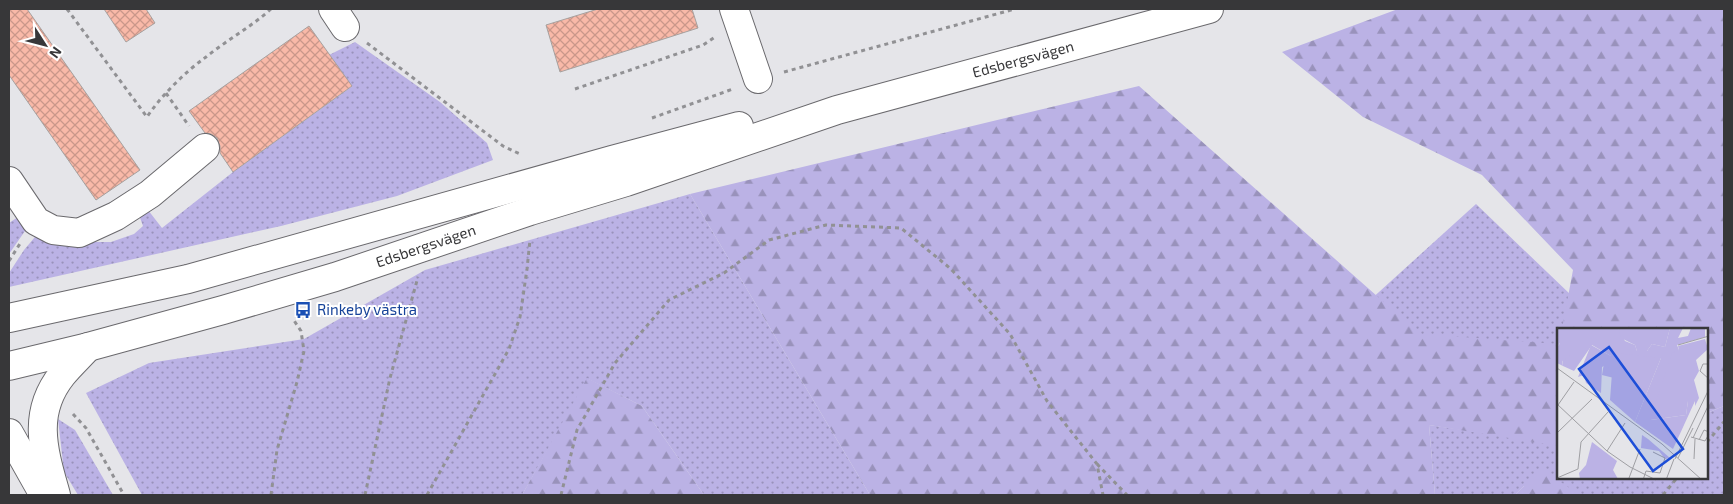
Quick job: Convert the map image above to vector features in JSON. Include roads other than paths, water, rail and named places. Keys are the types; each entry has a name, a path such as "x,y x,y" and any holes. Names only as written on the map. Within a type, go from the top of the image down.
{"main road":[{"name":"Edsbergsvägen","path":"9,366 232,308 626,182 837,110 1209,9"},
{"path":"736,15 758,79"},
{"name":"Edsbergsvägen","path":"9,318 188,279 728,128 837,110"},
{"path":"9,182 36,221 53,230 80,233 116,216 150,194 205,148"},
{"path":"56,495 44,452 44,412 48,397 62,376 88,347"},
{"path":"9,433 44,495"}],"place":[{"name":"Rinkeby västra","path":"303,310"}]}
